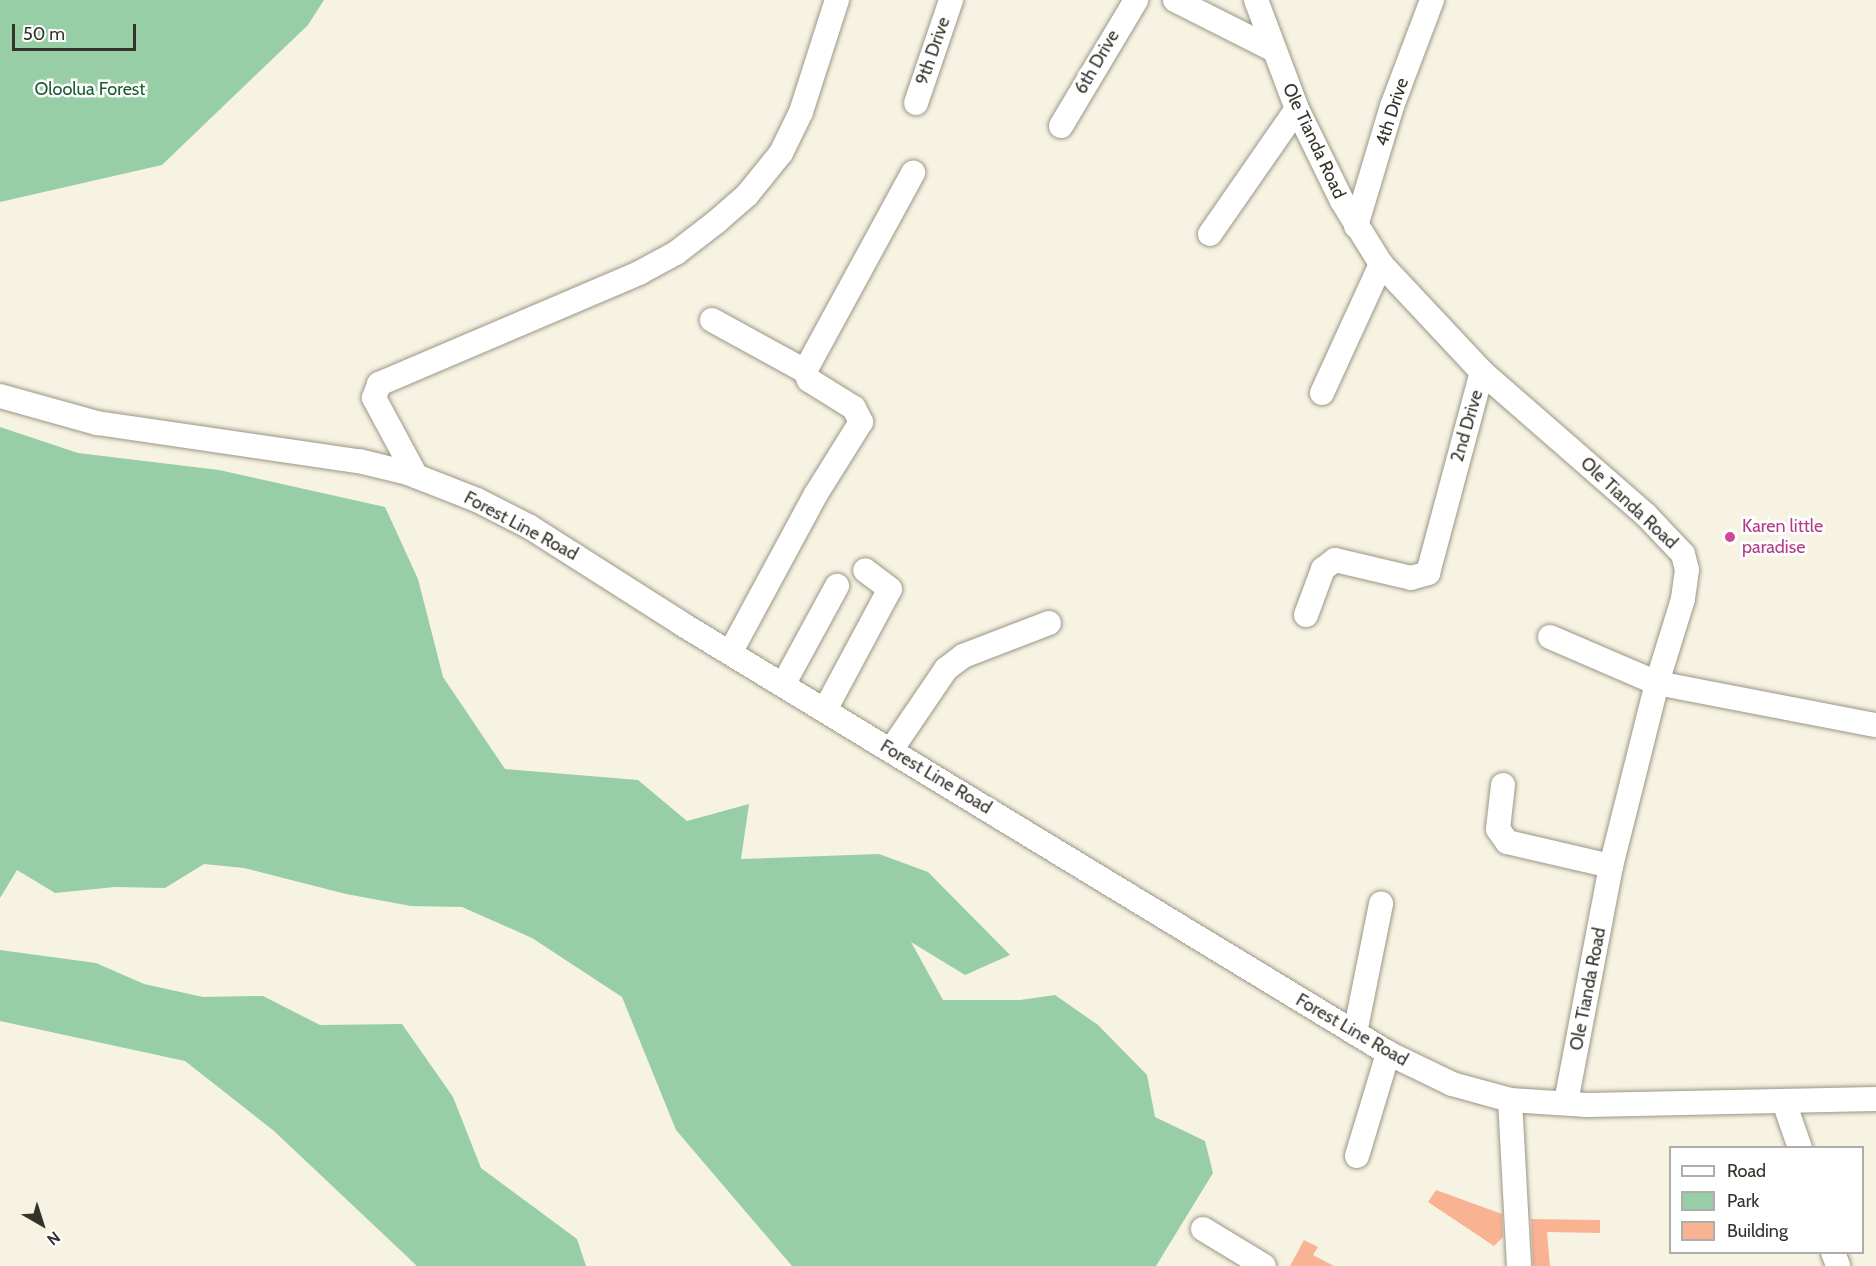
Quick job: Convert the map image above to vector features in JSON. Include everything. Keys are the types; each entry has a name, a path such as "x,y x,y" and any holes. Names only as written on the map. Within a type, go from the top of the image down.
{"street":[{"path":"416,476 374,398 379,384 639,273 676,253 715,223 747,195 781,153 801,112 837,0"},
{"name":"9th Drive","path":"916,103 951,0"},
{"name":"6th Drive","path":"1061,126 1136,0"},
{"path":"1175,0 1274,50"},
{"name":"Ole Tianda Road","path":"1256,0 1297,109 1356,226 1381,264 1482,372 1645,514 1683,554 1687,570 1683,599 1657,683 1611,866 1566,1103"},
{"name":"4th Drive","path":"1356,226 1392,106 1432,0"},
{"path":"1210,234 1297,109"},
{"path":"805,370 913,173"},
{"path":"1322,393 1381,264"},
{"path":"712,320 805,370 809,380 854,408 861,422 816,494 730,653"},
{"name":"2nd Drive","path":"1306,615 1323,569 1335,560 1411,579 1428,573 1482,372"},
{"name":"Forest Line Road","path":"0,396 97,423 326,456 416,476 477,500 530,527 730,653 1388,1053 1452,1084 1510,1100 1566,1103 1784,1102 1876,1099"},
{"path":"825,710 890,589 865,570"},
{"path":"783,685 837,586"},
{"path":"891,750 946,669 963,656 1049,623"},
{"path":"1550,637 1657,683 1876,725"},
{"path":"1503,785 1498,829 1507,842 1611,866"},
{"path":"1355,1033 1381,904"},
{"path":"1357,1156 1388,1053"},
{"path":"1510,1100 1519,1266"},
{"path":"1784,1102 1799,1146"},
{"path":"1203,1229 1237,1260 1264,1266"}],"green space":[{"name":"Oloolua Forest","path":"0,0 324,0 308,25 162,165 0,202"},
{"path":"0,427 78,453 219,470 385,507 418,579 443,677 505,769 638,780 687,821 749,804 741,859 879,854 928,872 1010,955 965,975 911,942 943,1000 1020,1000 1055,995 1098,1025 1147,1075 1155,1117 1205,1141 1213,1173 1156,1266 792,1266 676,1130 622,997 532,938 462,907 411,906 346,894 244,868 204,864 165,888 115,887 55,893 17,870 0,898"},
{"path":"0,950 96,963 144,984 203,997 263,996 320,1025 402,1024 453,1097 481,1168 577,1239 586,1266 417,1266 274,1131 185,1061 0,1021"}],"building":[{"path":"1436,1190 1502,1214 1503,1237 1494,1246 1428,1202"},
{"path":"1531,1219 1600,1220 1600,1233 1547,1232 1550,1266 1533,1266"},
{"path":"1304,1240 1318,1247 1313,1255 1334,1266 1290,1266"}],"place":[{"name":"Karen little paradise","path":"1730,537"}]}
